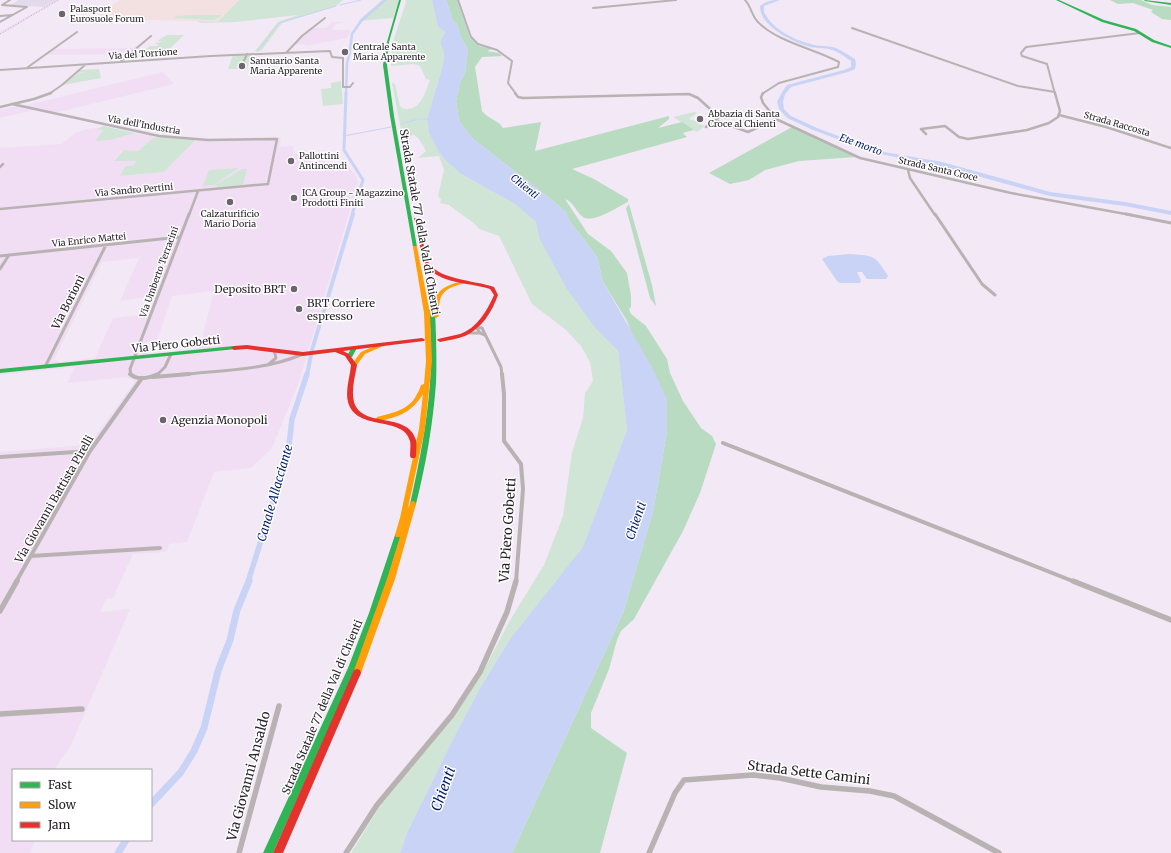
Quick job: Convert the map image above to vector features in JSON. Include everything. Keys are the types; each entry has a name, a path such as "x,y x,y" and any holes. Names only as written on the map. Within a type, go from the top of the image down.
{"main road":[{"name":"Strada Statale 77 della Val di Chienti","path":"268,853 351,670 380,593 412,478 422,429 429,361 428,325 404,169 388,80 390,47 402,0"},
{"path":"1056,0 1098,19 1140,33 1153,41 1171,47"},
{"path":"1145,0 1171,4"},
{"name":"Strada Statale 77 della Val di Chienti","path":"278,853 358,672 397,564 426,448 434,373 432,311 416,219 404,169"},
{"path":"416,219 420,227 426,262 431,270 442,277 487,285 496,295 494,303 481,320 479,329 450,338 440,339"},
{"path":"434,350 437,336 434,304 436,299 443,290 449,287 458,283 473,282"},
{"path":"367,418 378,419 397,416 412,407 419,398 423,387 425,334 428,325"},
{"name":"Via Piero Gobetti","path":"0,371 247,347 260,347 305,353 422,341"},
{"path":"378,346 362,353 357,359 354,365 351,399 352,405 360,415 404,428 410,433 413,441 413,460 400,510 396,538"},
{"path":"354,348 357,359"},
{"path":"350,356 354,348"},
{"path":"335,350 350,356 354,365"}],"street":[{"path":"1,6 10,0"},
{"path":"458,0 471,37 478,44 497,50 512,61 508,83 518,97 536,98 689,94 696,96 719,117 706,127"},
{"path":"593,8 676,0"},
{"name":"Strada Santa Croce","path":"745,0 750,5 749,10 751,15 770,32 804,47 830,56 839,62 838,67 779,83 763,92 763,103 776,119 860,158 1011,193 1171,223"},
{"path":"0,22 27,7 1,6"},
{"path":"0,16 12,15"},
{"path":"286,53 302,36 325,18"},
{"path":"852,28 1018,86 1055,92"},
{"path":"28,67 77,32"},
{"path":"926,134 921,129 945,126 959,137 968,139 1031,129 1050,122 1059,115 1060,111 1047,64 1021,54 1026,46 1140,33"},
{"path":"120,63 151,36"},
{"name":"Via del Torrione","path":"0,70 247,54 330,51 332,57 342,58 342,86 344,88 349,88 353,83"},
{"path":"243,63 247,54"},
{"path":"0,107 52,92 67,81 85,64"},
{"name":"Via dell'Industria","path":"12,104 159,136 215,140 277,138 268,184"},
{"name":"Strada Raccosta","path":"1059,115 1106,127 1171,148"},
{"path":"715,120 748,132 776,119"},
{"path":"0,167 3,164"},
{"path":"908,170 910,178 982,284 995,295"},
{"name":"Via Sandro Pertini","path":"0,210 268,184"},
{"name":"Via Umberto Terracini","path":"142,378 136,378 130,374 130,369 198,191"},
{"name":"Via Enrico Mattei","path":"0,256 180,237"},
{"name":"Via Borioni","path":"45,367 106,245"},
{"path":"0,269 9,255"},
{"name":"Via Piero Gobetti","path":"346,853 377,804 452,715 480,672 507,612 516,584 523,489 521,464 504,441 504,394 501,367 485,335 479,329"},
{"path":"265,366 272,363 276,358 274,350"},
{"path":"142,378 265,366 287,361 305,353"},
{"path":"151,376 165,368 171,354"},
{"name":"Via Giovanni Battista Pirelli","path":"0,611 90,451 142,378"},
{"path":"723,443 1171,620"},
{"path":"0,457 90,451"},
{"path":"31,556 160,548"},
{"name":"Via Giovanni Ansaldo","path":"239,853 279,706"},
{"path":"0,714 82,710"},
{"name":"Strada Sette Camini","path":"649,853 675,793 684,780 753,775 780,778 821,787 870,791 894,796 999,853"}],"shaded area":[{"path":"19,0 56,0 44,7 10,5"},
{"path":"56,0 60,0 0,35 0,32"},
{"path":"120,0 239,0 218,22 92,20"},
{"path":"332,22 347,22 336,24 331,30 351,30 347,38 305,46 305,44 294,45 302,36 314,28 326,28"},
{"path":"137,48 130,54 46,55 54,49"},
{"path":"163,72 174,84 54,113 38,109 0,118 0,110 15,106 19,107"},
{"path":"87,129 103,129 96,140 111,140 135,133 155,136 138,151 124,150 114,160 136,161 135,165 125,166 121,176 164,172 198,139 281,137 279,147 294,146 293,154 315,152 315,159 323,159 326,168 347,165 356,176 358,183 299,382 272,448 251,468 214,472 187,542 169,544 166,552 133,554 113,598 106,599 100,612 130,609 71,745 55,769 12,769 12,841 35,841 30,853 0,853 0,452 85,445 91,442 134,383 133,380 127,377 67,383 75,367 0,375 0,148 62,144 75,133","holes":["139,258 120,301 154,296 148,314 113,318 95,358 60,362 54,360 102,262","214,291 202,338 207,337 203,346 199,348 149,354 145,352 147,342 157,341 172,296"]}],"green space":[{"path":"239,0 343,0 336,6 282,23 261,51 255,51 278,22 298,15 235,22 201,23 197,21 218,22"},
{"path":"382,0 399,0 393,18 358,21"},
{"path":"405,0 432,0 438,27 445,32 440,42 444,53 443,65 427,119 429,133 438,151 446,161 461,174 515,204 536,222 539,238 596,329 618,351 627,430 583,548 510,639 479,690 407,833 400,853 351,853 380,806 450,721 483,672 509,622 544,565 563,516 572,452 583,418 585,393 593,381 590,362 581,346 565,329 532,304 499,236 479,229 476,225 449,205 440,203 441,199 438,196 444,170 439,156 418,158 426,151 419,139 413,134 409,139 412,159 407,161 392,83 395,84 400,106 404,109 408,109 413,108 420,102 430,80 426,79 420,66 414,64 391,66 392,45 406,2"},
{"path":"446,0 457,0 470,38 479,46 492,49 487,51 499,53 502,56 482,57 475,67 482,111 503,128 541,122 535,151 669,116 669,119 658,128 682,122 694,130 683,133 687,137 572,169 594,179 628,199 628,202 599,216 587,219 581,215 571,202 565,199 588,234 611,251 627,273 631,296 631,307 629,309 631,314 646,326 667,359 670,373 683,401 701,428 712,436 716,444 700,493 683,531 634,619 621,631 609,669 591,713 591,728 627,753 600,853 512,853 623,613 653,512 667,431 627,321 603,282 597,257 569,220 566,212 473,139 459,121 456,101 460,82 465,73 468,50 460,35 457,24 453,21"},
{"path":"1110,0 1141,0 1152,5 1171,7 1171,20 1162,19 1151,12 1153,10 1133,3 1118,4"},
{"path":"222,15 214,20 174,18 177,16"},
{"path":"167,35 184,35 163,55 144,55 150,49 146,49 150,46 157,46 158,44 154,44 163,41 157,41"},
{"path":"252,54 247,69 228,69 233,55"},
{"path":"99,69 101,78 63,85 77,75 76,74 87,72 77,73 80,70"},
{"path":"341,81 343,104 323,106 321,89 331,88 331,83"},
{"path":"694,112 697,113 689,119 705,126 697,132 673,117"},
{"path":"103,126 135,133 111,140 95,141 103,130 97,129"},
{"path":"792,127 856,157 799,161 765,170 749,180 730,184 709,173"},
{"path":"160,137 196,140 164,172 120,176 125,166 134,165 136,161 114,161 124,150 138,151 153,138"},
{"path":"239,168 214,185 203,186 209,170"},
{"path":"242,169 247,169 243,185 218,187 215,185"},
{"path":"629,204 652,285 656,306 650,298 626,208"}],"water":[{"name":"Chienti","path":"432,0 446,0 453,21 457,24 460,35 468,50 465,73 460,82 456,101 459,121 473,139 566,212 569,220 597,257 603,282 652,367 667,399 667,431 653,512 623,613 512,853 400,853 407,833 479,690 510,639 583,547 627,430 618,351 596,329 567,289 539,238 536,222 515,204 461,174 446,161 438,151 429,133 427,119 443,65 444,53 440,42 445,32 438,27"},
{"path":"850,254 865,255 874,258 888,276 886,279 867,279 862,272 857,272 861,280 860,283 840,283 822,259 828,256"}],"waterway":[{"path":"340,5 361,0"},
{"name":"Canale Allacciante","path":"350,50 352,34 361,21 385,0"},
{"name":"Ete morto","path":"778,0 762,6 762,12 765,19 771,25 806,44 812,46 829,47 837,50 853,60 854,64 853,68 846,71 789,86 783,94 780,102 782,109 789,117 815,129 877,152 942,164 1050,194 1125,204 1171,213"},
{"path":"257,52 279,23 336,6"},
{"name":"Canale Allacciante","path":"346,94 347,63 350,52"},
{"name":"Canale Allacciante","path":"346,93 344,150 363,180 352,215"},
{"path":"401,124 418,119 428,119"},
{"path":"344,136 391,127"},
{"name":"Canale Allacciante","path":"307,375 312,350 353,214"},
{"name":"Canale Allacciante","path":"248,582 288,454 292,419 307,374"},
{"name":"Canale Allacciante","path":"152,803 181,772 194,751 204,728 218,671 230,640 237,610 249,581"},
{"name":"Canale Allacciante","path":"118,853 125,841"}],"railway":[{"path":"0,34 58,0"}],"traffic: fast":[{"path":"400,0 388,42 385,65 392,116 415,247"},
{"path":"1057,0 1103,21 1135,30 1153,41 1171,47"},
{"path":"1145,0 1171,4"},
{"path":"413,504 424,456 431,408 434,359 432,310"},
{"path":"0,371 234,348"},
{"path":"350,356 354,348"},
{"path":"268,853 351,670 373,613 398,535"}],"traffic: slow":[{"path":"398,535 422,429 429,361 427,313 415,247"},
{"path":"436,316 437,302 441,292 445,288 464,282"},
{"path":"354,365 363,353 379,346"},
{"path":"379,419 401,413 407,409 417,400 423,386"},
{"path":"357,673 391,579 413,504"}],"traffic: jam":[{"path":"416,219 425,259 432,270 456,280 485,285 492,288 496,295 491,308 476,327"},
{"path":"440,340 462,335 476,327"},
{"path":"234,348 247,347 303,354 422,340"},
{"path":"335,350 347,355 354,365 350,396 352,405 357,413 374,420 402,427 409,432 413,440 413,456"},
{"path":"278,853 357,673"}],"place":[{"name":"Palasport Eurosuole Forum","path":"62,14"},
{"name":"Centrale Santa Maria Apparente","path":"345,52"},
{"name":"Santuario Santa Maria Apparente","path":"242,66"},
{"name":"Abbazia di Santa Croce al Chienti","path":"700,119"},
{"name":"Pallottini Antincendi","path":"291,161"},
{"name":"ICA Group - Magazzino Prodotti Finiti","path":"294,198"},
{"name":"Calzaturificio Mario Doria","path":"230,202"},
{"name":"Deposito BRT","path":"294,289"},
{"name":"BRT Corriere espresso","path":"299,309"},
{"name":"Agenzia Monopoli","path":"163,420"}]}
